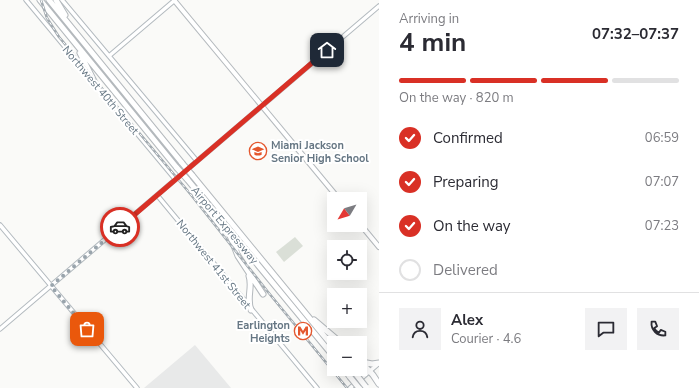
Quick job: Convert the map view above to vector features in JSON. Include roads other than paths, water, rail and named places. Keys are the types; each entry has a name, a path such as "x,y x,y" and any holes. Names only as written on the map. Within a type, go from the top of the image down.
{"highway":[{"name":"Airport Expressway","path":"40,0 327,348"},
{"name":"Airport Expressway","path":"49,0 327,339"},
{"path":"56,0 68,24"},
{"path":"69,37 88,68 95,83"},
{"path":"224,223 238,256 263,294"},
{"path":"246,269 250,279 249,301 252,310"},
{"path":"288,291 316,321 333,336"},
{"path":"367,363 379,363"},
{"path":"367,368 379,384"},
{"path":"353,376 359,388"},
{"path":"355,376 366,387"}],"main road":[{"name":"Northwest 40th Street","path":"26,0 175,180"},
{"path":"62,0 197,161"},
{"path":"109,56 175,0 333,192"},
{"path":"0,329 379,6"},
{"name":"Northwest 41st Street","path":"157,195 317,388"},
{"path":"0,225 137,388"},
{"path":"367,232 379,247"},
{"path":"350,388 379,363"}],"railway":[{"path":"41,0 47,18 59,37 192,196 347,388"}],"place":[{"name":"Miami Jackson Senior High School","path":"258,151"},
{"name":"Earlington Heights","path":"303,331"}]}
